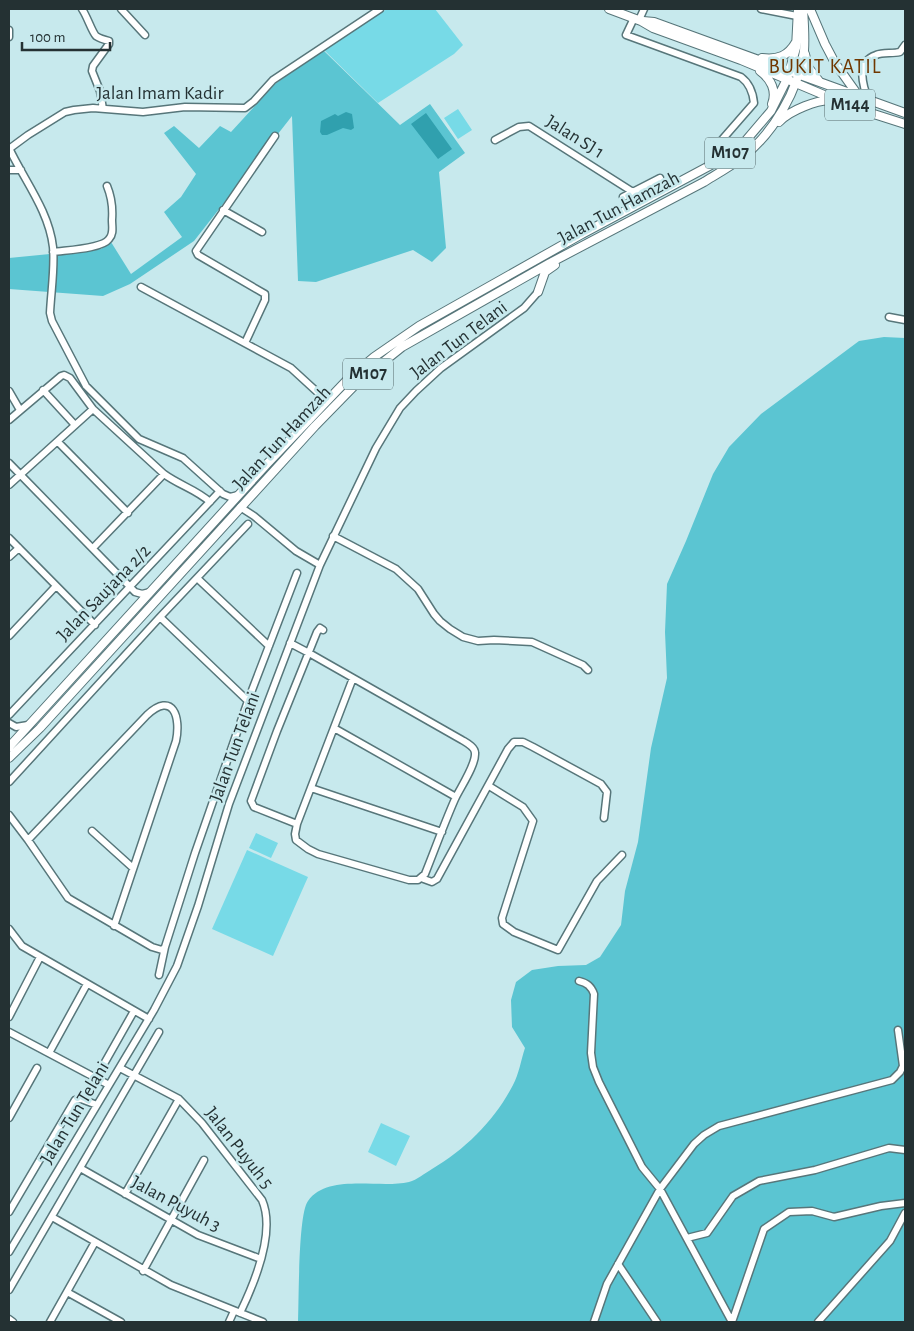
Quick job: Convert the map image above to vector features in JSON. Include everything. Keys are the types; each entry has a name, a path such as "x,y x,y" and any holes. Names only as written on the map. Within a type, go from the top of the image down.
{"main road":[{"name":"M144","path":"609,9 638,20 654,22 742,58 787,80 856,108 905,124"},
{"name":"M107","path":"795,83 804,50 803,9"},
{"path":"810,9 835,63 861,98"},
{"name":"M107","path":"787,80 797,40 797,12"},
{"path":"742,58 766,59 782,57 797,40"},
{"path":"804,50 812,74 824,85"},
{"name":"M144","path":"742,58 790,71 905,113"},
{"path":"742,58 769,79 774,92 771,105 760,125"},
{"name":"Jalan Tun Hamzah","path":"10,745 238,495 354,373 400,337 731,153 747,140 771,111 787,80"},
{"name":"Jalan Tun Hamzah","path":"9,758 40,728 308,432 357,383 402,347 482,300 721,172 751,150 763,137 781,113 795,83"},
{"path":"751,150 762,143 789,113 829,100 856,108"},
{"path":"538,292 545,272 591,242"},
{"path":"482,300 532,278 539,286 538,292"},
{"path":"9,762 40,728"}],"street":[{"path":"82,9 88,17 92,30 97,36 108,41 109,44 93,66 92,71 100,91 103,108"},
{"path":"120,9 145,35"},
{"name":"Jalan Imam Kadir","path":"9,149 65,112 83,108 143,112 185,108 245,108 273,80 380,9"},
{"path":"644,9 626,36 741,77 751,90 754,103 713,150"},
{"path":"761,9 797,12"},
{"path":"9,30 9,38"},
{"path":"869,101 862,80 866,63 872,56 877,54 900,52 905,45"},
{"name":"Jalan SJ 1","path":"495,140 519,127 529,126 634,193 648,199"},
{"path":"245,343 265,300 265,294 198,255 196,251 275,136"},
{"path":"9,149 44,216 50,232 53,252 50,313 56,330 86,386 139,439 183,458 221,493 230,497 238,495"},
{"path":"9,170 21,170"},
{"path":"623,197 660,178"},
{"path":"53,252 101,246 109,240 112,232 113,210 112,199 106,186"},
{"path":"634,193 634,206"},
{"path":"223,210 262,232"},
{"path":"141,287 291,368 327,401"},
{"name":"Jalan Tun Telani","path":"9,1252 120,1068 177,966 229,804 290,643 320,565 376,448 400,408 441,368 524,308 538,292"},
{"path":"890,317 905,320"},
{"path":"9,420 43,390 61,376 67,376 75,367"},
{"path":"67,376 93,409 164,474 210,502"},
{"path":"43,390 75,425"},
{"path":"9,391 20,410"},
{"path":"9,485 93,409"},
{"path":"58,442 128,513"},
{"path":"9,463 133,590 142,594 150,592"},
{"path":"93,548 164,474"},
{"path":"221,493 225,502 224,511"},
{"name":"Jalan Saujana 2/2","path":"9,715 95,625 133,590 210,502 221,493"},
{"path":"240,507 254,516 296,551 320,565"},
{"path":"9,782 248,524"},
{"path":"333,536 396,569 418,589 440,621 450,630 463,637 478,641 532,642 583,665 588,670"},
{"path":"9,538 95,625"},
{"path":"9,557 19,548"},
{"path":"159,975 165,947 195,853 248,701 297,574"},
{"path":"197,578 269,646"},
{"path":"9,636 56,586"},
{"path":"133,590 136,600 135,608"},
{"path":"160,617 248,701"},
{"path":"297,824 254,807 251,801 277,731 319,629 323,630"},
{"path":"290,643 473,748 475,756 468,775 456,797 422,878"},
{"path":"353,678 297,824 296,840 308,850 409,880 422,878 432,882 438,878 514,742 523,742 601,784 606,792 604,818"},
{"path":"28,840 147,715 158,706 164,704 169,706 176,716 178,733 114,926"},
{"path":"10,724 20,727 29,725"},
{"path":"10,724 14,734 10,745"},
{"path":"334,728 456,797"},
{"path":"489,786 523,807 533,821 502,918 503,924 514,932 558,950 597,881 622,855"},
{"path":"311,788 442,832"},
{"path":"9,815 68,898 157,950 162,950 165,947"},
{"path":"92,831 133,868"},
{"path":"9,929 22,946 148,1019"},
{"path":"9,1017 40,957"},
{"path":"579,981 586,983 594,994 590,1053 599,1082 642,1167 660,1189 732,1322 764,1229 789,1212 812,1211 834,1217 881,1206 905,1203"},
{"path":"49,1053 87,984"},
{"path":"96,1078 134,1011"},
{"path":"594,1322 607,1284 660,1189 694,1144 704,1134 719,1126 892,1080 903,1066 898,1030"},
{"path":"9,1032 109,1085"},
{"path":"9,1290 159,1032"},
{"path":"9,1118 38,1068"},
{"name":"Jalan Puyuh 5","path":"120,1068 179,1099 202,1123 265,1206 266,1223 261,1259 253,1286 229,1322"},
{"path":"9,1212 75,1100 81,1098 97,1105"},
{"path":"125,1194 179,1099"},
{"path":"687,1238 707,1232 733,1196 759,1181 814,1170 889,1148 905,1150"},
{"path":"143,1271 204,1160"},
{"name":"Jalan Puyuh 3","path":"80,1168 198,1235 261,1259"},
{"path":"818,1322 890,1240 905,1214"},
{"path":"52,1217 143,1271 171,1285 263,1322"},
{"path":"50,1322 95,1242"},
{"path":"618,1264 657,1322"},
{"path":"67,1292 121,1322"},
{"path":"9,1319 13,1322"}],"shaded area":[{"path":"387,9 435,9 463,45 454,54 378,103 323,49"},
{"path":"323,50 400,125 430,104 465,153 439,172 446,248 432,262 413,250 316,282 298,281 292,116 194,241 130,284 103,296 9,289 9,258 101,249 111,242 131,274 182,237 164,212 181,197 196,174 164,133 174,126 199,148 220,126 231,132 275,84"},
{"path":"458,109 472,130 458,139 444,118"},
{"path":"346,112 352,114 354,128 351,130 343,128 327,135 322,135 320,132 321,121 335,114 338,116"},
{"path":"426,113 452,149 438,159 411,124"},
{"path":"884,337 905,338 905,1322 298,1322 302,1222 308,1201 317,1192 328,1187 355,1184 397,1184 412,1181 445,1161 468,1143 498,1110 513,1085 518,1072 525,1048 512,1027 511,1000 516,982 532,970 558,966 586,965 600,957 621,925 625,891 638,842 651,748 667,678 665,632 667,584 713,474 729,447 761,414 859,341"},
{"path":"256,833 278,843 271,858 249,848"},
{"path":"247,850 308,877 273,956 212,929"},
{"path":"381,1123 410,1136 396,1166 368,1152"}],"district":[{"name":"BUKIT KATIL","path":"825,66"}]}
